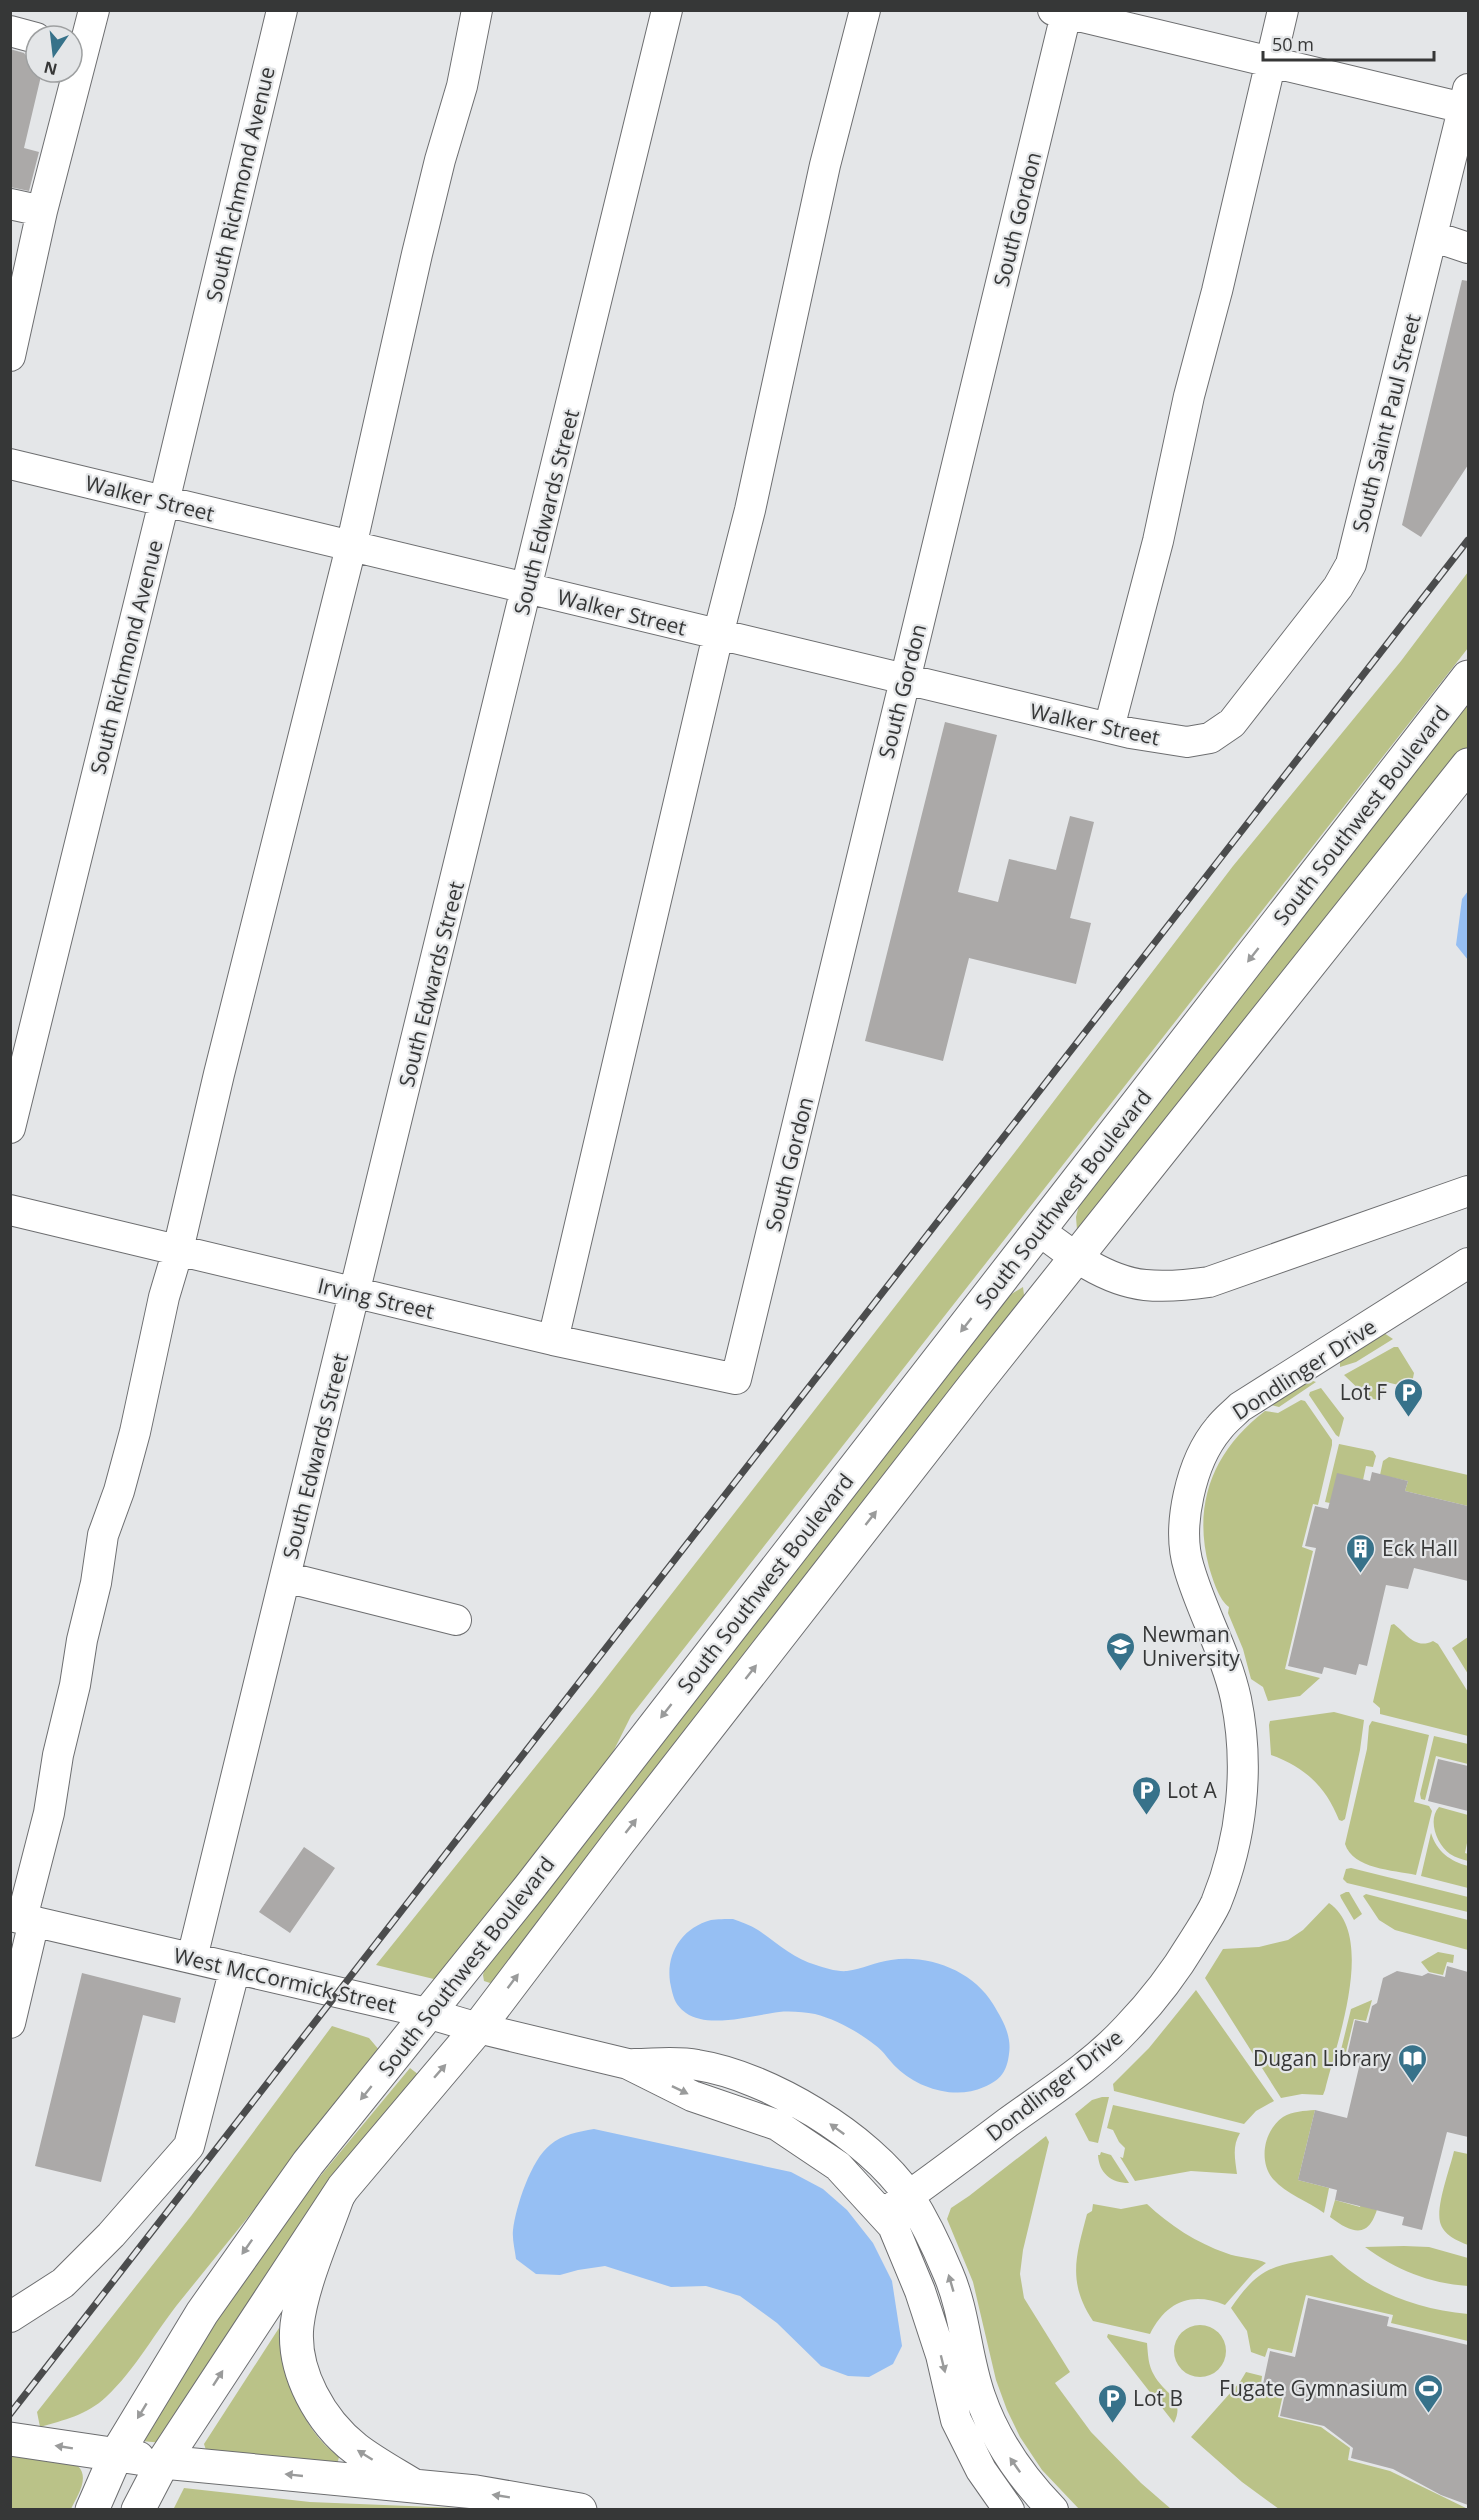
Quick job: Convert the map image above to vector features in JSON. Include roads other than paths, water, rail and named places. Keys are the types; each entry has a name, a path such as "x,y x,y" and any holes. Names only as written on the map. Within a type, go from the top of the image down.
{"main road":[{"name":"South Southwest Boulevard","path":"92,2510 116,2455 202,2313 255,2235 309,2163 427,2013 530,1888 1468,677"},
{"name":"South Southwest Boulevard","path":"138,2510 163,2462 337,2198 436,2075 478,2028 640,1815 1075,1259 1468,765"},
{"path":"337,2198 304,2295 297,2327 300,2363 309,2390 326,2419 356,2449 415,2486"},
{"path":"10,2439 163,2462 476,2492 580,2510"}],"street":[{"path":"84,34 94,10"},
{"name":"South Richmond Avenue","path":"10,1128 282,10"},
{"path":"10,2023 22,1918 49,1813 58,1755 96,1583 103,1535 119,1491 135,1432 164,1297 178,1250 219,1074 351,547 417,254 440,160 462,86 477,10"},
{"name":"South Edwards Street","path":"192,1958 667,10"},
{"path":"553,1340 718,635 750,510 825,165 865,10"},
{"path":"1109,728 1158,541 1189,396 1217,291 1283,10"},
{"path":"1062,12 1270,62 1467,102"},
{"name":"South Gordon","path":"737,1372 905,680 1062,12"},
{"path":"10,356 70,84"},
{"name":"South Saint Paul Street","path":"1232,723 1338,587 1351,564 1467,102"},
{"path":"10,204 42,212"},
{"path":"1432,236 1468,248"},
{"name":"Walker Street","path":"10,464 1109,728 1187,742 1210,738 1232,723"},
{"path":"1039,1230 1075,1259 1142,1285 1181,1286 1209,1282 1468,1191"},
{"name":"Irving Street","path":"10,1210 553,1340 736,1379 737,1372"},
{"name":"Dondlinger Drive","path":"883,2214 1084,2067 1126,2030 1185,1956 1215,1905 1229,1866 1238,1828 1243,1784 1242,1741 1236,1700 1227,1664 1188,1567 1183,1535 1188,1497 1199,1461 1217,1429 1240,1407 1468,1263"},
{"path":"285,1577 456,1620"},
{"name":"West McCormick Street","path":"22,1918 427,2013 478,2028 628,2064 692,2096 777,2125 838,2166 893,2226 920,2291 941,2355 956,2420 981,2470 1009,2510"},
{"path":"10,2317 63,2283 111,2235 189,2146 235,1968"},
{"name":"West McCormick Street","path":"628,2064 697,2064 735,2075 790,2097 875,2157 909,2196 949,2274 980,2395 1001,2446 1029,2486 1053,2510"}],"water":[{"path":"1468,891 1468,960 1456,945 1462,899"},
{"path":"733,1919 758,1930 800,1959 831,1970 847,1971 885,1961 905,1959 935,1963 962,1974 984,1992 1003,2021 1010,2047 1005,2070 995,2081 973,2091 938,2090 916,2082 862,2035 823,2016 783,2012 719,2021 695,2018 682,2010 673,1996 669,1971 674,1952 684,1935 692,1929 711,1920"},
{"path":"594,2129 791,2172 823,2189 847,2210 873,2243 892,2281 902,2346 893,2364 869,2377 848,2376 821,2366 777,2323 740,2296 706,2286 671,2287 605,2266 560,2275 536,2274 516,2259 513,2237 515,2220 521,2197 537,2161 550,2145 560,2138"}],"railway":[{"path":"10,2414 1468,540"}],"place":[{"name":"Lot F","path":"1408,1418"},
{"name":"Eck Hall","path":"1361,1574"},
{"name":"Newman University","path":"1121,1672"},
{"name":"Lot A","path":"1146,1816"},
{"name":"Dugan Library","path":"1412,2084"},
{"name":"Fugate Gymnasium","path":"1429,2414"},
{"name":"Lot B","path":"1112,2424"}]}
